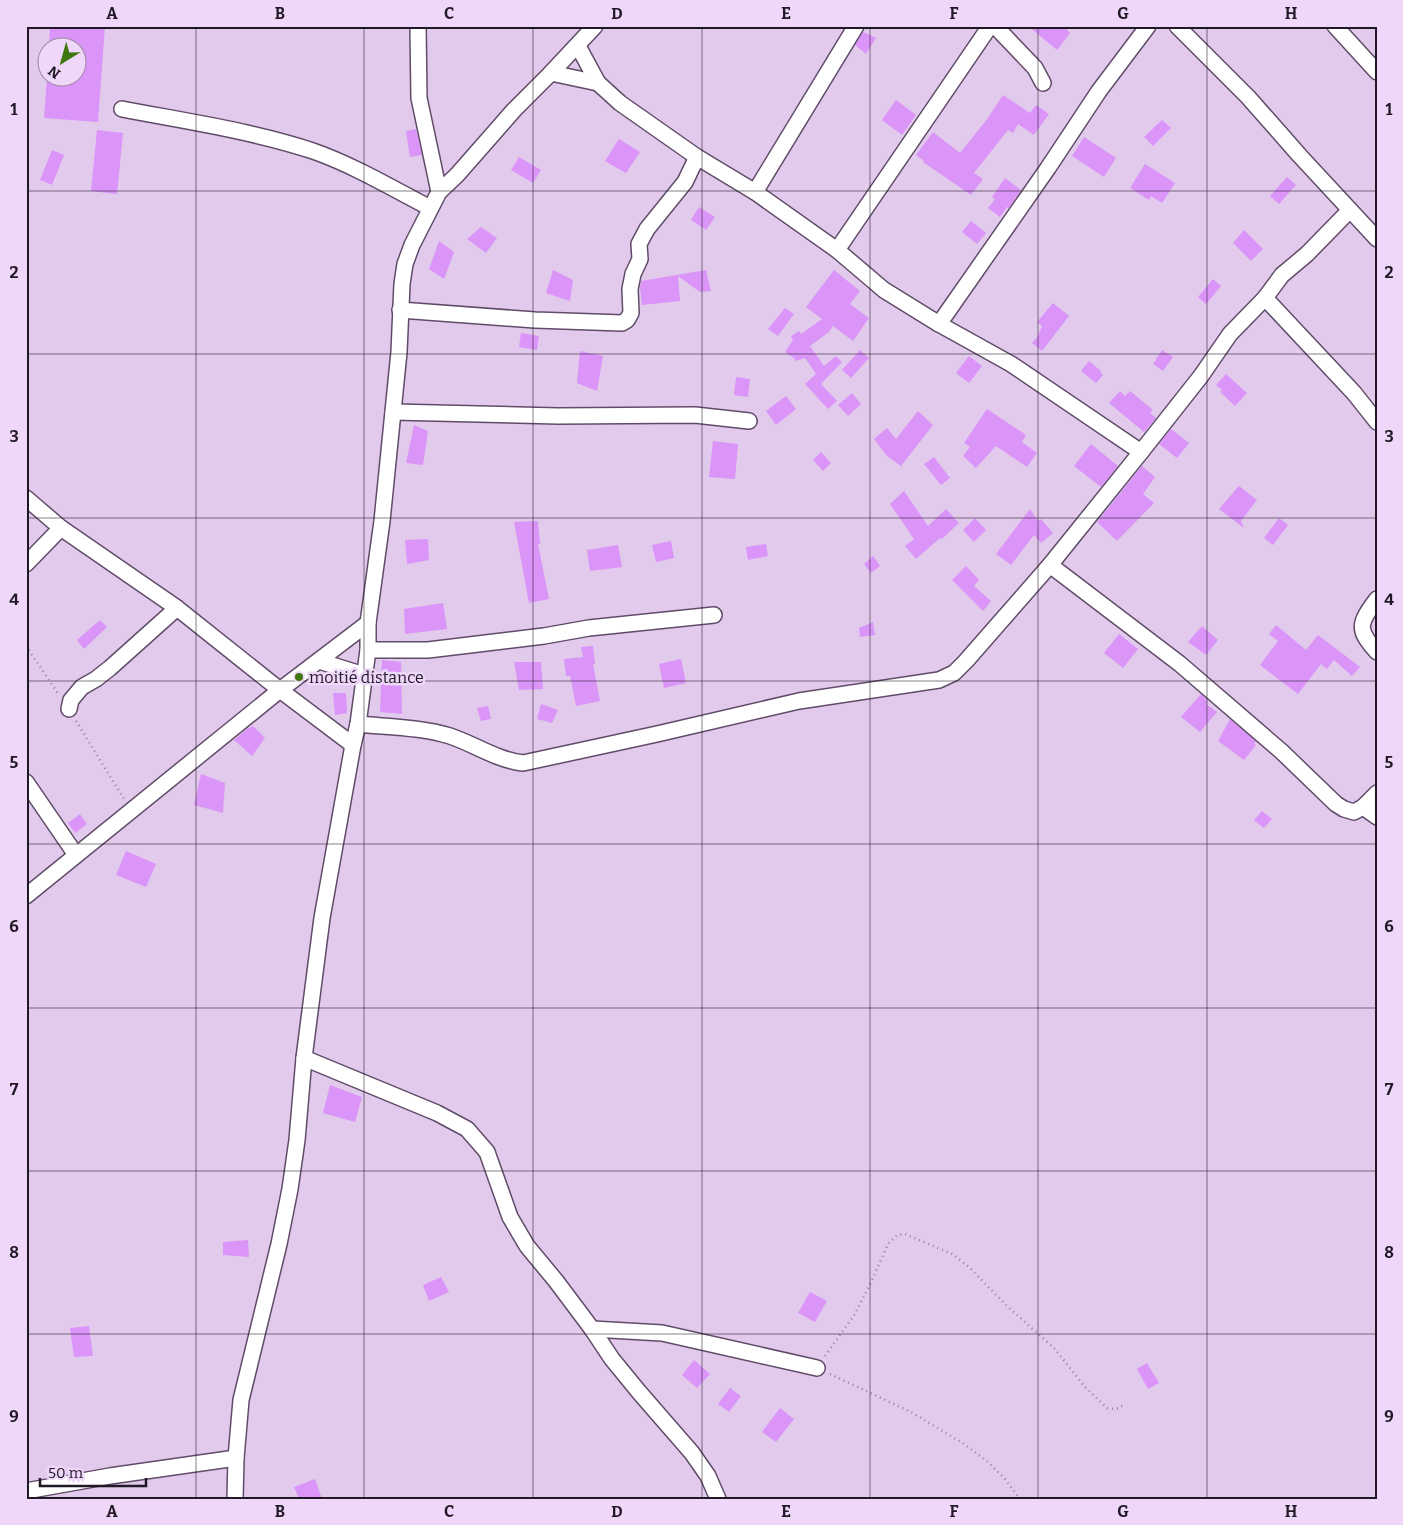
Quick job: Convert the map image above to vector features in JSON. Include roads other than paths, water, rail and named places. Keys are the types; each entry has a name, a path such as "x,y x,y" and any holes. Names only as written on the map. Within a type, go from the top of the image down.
{"street":[{"path":"418,26 420,98 439,192"},
{"path":"235,1499 241,1400 290,1189 322,918 358,724 368,650 368,623 382,521 399,352 402,284 406,264 412,245 439,192 457,175 514,110 578,46 595,26"},
{"path":"837,250 990,26"},
{"path":"995,26 1035,68 1043,83"},
{"path":"939,324 1048,168 1099,91 1148,26"},
{"path":"1178,26 1248,97 1377,239"},
{"path":"1335,26 1377,72"},
{"path":"755,192 852,28"},
{"path":"578,46 598,83 620,103 697,157 755,192 837,250 884,290 939,324 1011,364 1142,452"},
{"path":"551,73 598,83"},
{"path":"122,109 260,136 313,151 430,208"},
{"path":"400,310 535,320 622,323 631,314 630,290 633,274 640,259 639,244 647,229 685,182 697,157"},
{"path":"358,724 416,730 449,736 510,761 522,762 657,734 798,700 939,680 954,673 1050,565 1142,452 1201,376 1230,334 1265,298 1282,275 1307,254 1350,210"},
{"path":"1265,298 1354,394 1377,422"},
{"path":"393,412 558,416 695,415 749,421"},
{"path":"26,498 61,528 178,608 280,690 353,745"},
{"path":"26,564 61,528"},
{"path":"1050,565 1180,664 1281,751 1336,804 1354,812 1363,807 1377,794"},
{"path":"1377,600 1364,619 1361,628 1366,640 1377,652"},
{"path":"69,709 72,700 82,687 110,668 178,608"},
{"path":"368,650 428,650 544,636 589,628 714,615"},
{"path":"26,896 280,690 368,623"},
{"path":"319,661 364,675"},
{"path":"26,782 76,855"},
{"path":"1363,807 1377,817"},
{"path":"304,1058 437,1113 467,1129 487,1152 510,1217 527,1246 556,1281 638,1392 692,1453 708,1476 718,1499"},
{"path":"592,1329 662,1333 817,1368"},
{"path":"26,1491 92,1478 236,1458"}],"place":[{"name":"moitié distance","path":"299,677"}]}
